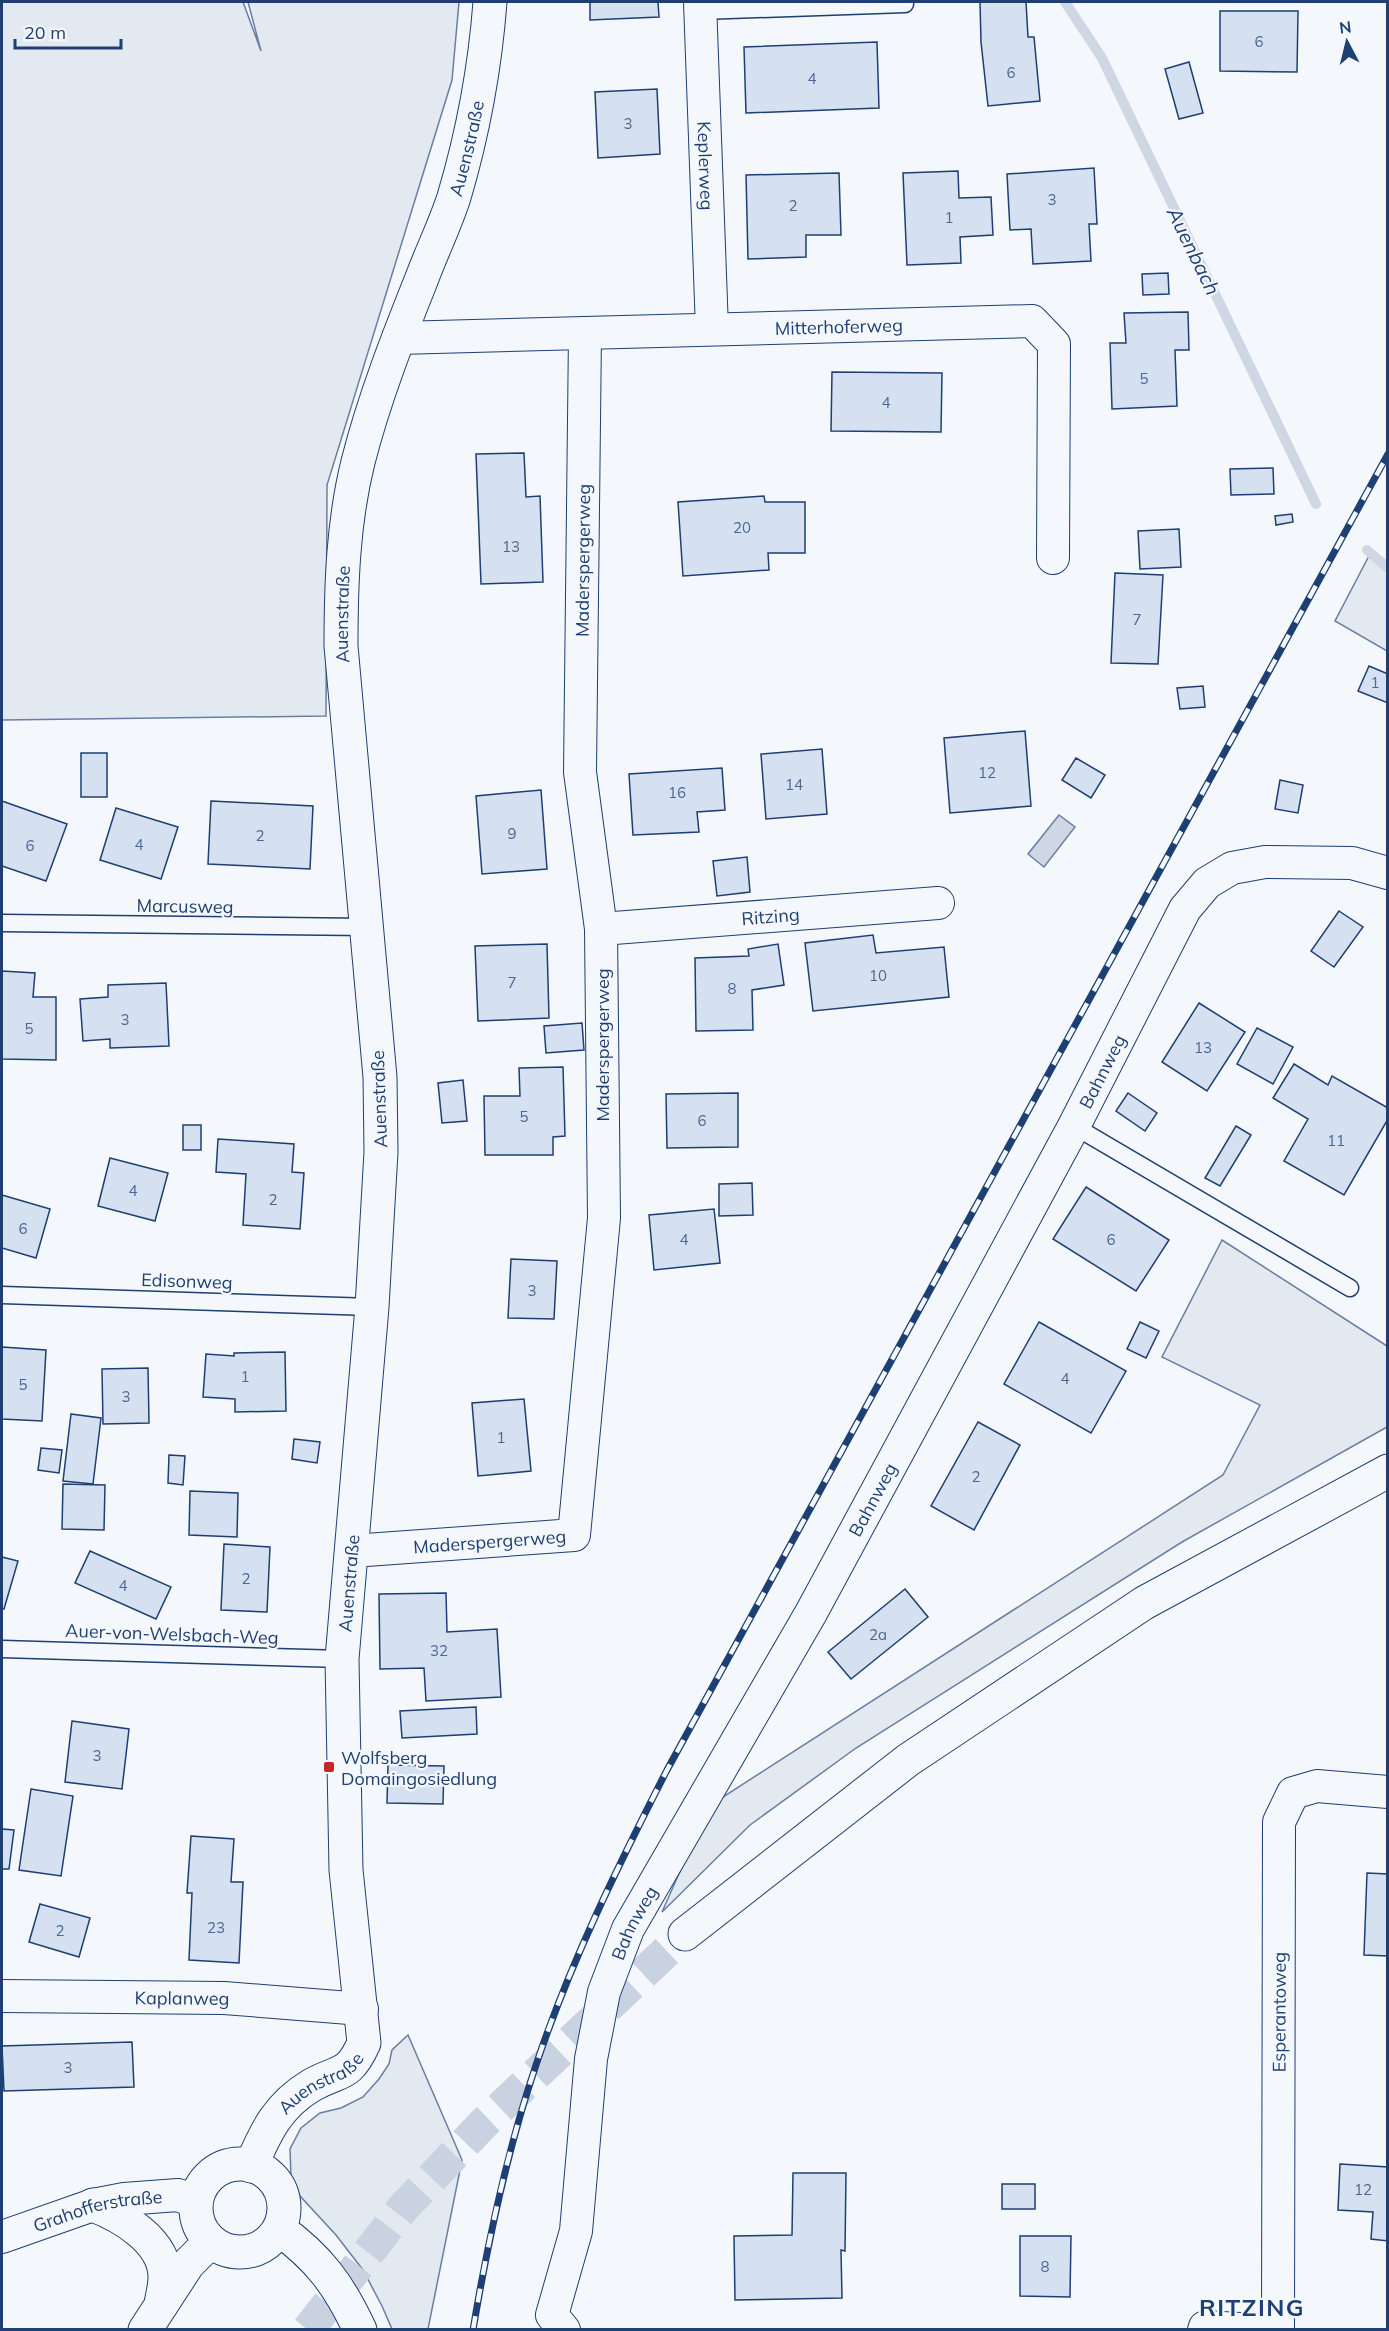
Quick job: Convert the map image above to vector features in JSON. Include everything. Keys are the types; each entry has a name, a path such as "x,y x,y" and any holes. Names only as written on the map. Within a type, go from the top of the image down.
{"street":[{"name":"Auenstraße","path":"251,2166 268,2127 287,2104 312,2085 342,2073 356,2061 364,2043 346,1870 342,1659 372,1307 381,1130 380,1077 368,927 341,646 341,576 348,513 357,464 374,405 453,199 472,125 486,53 490,2"},
{"name":"Keplerweg","path":"701,6 712,329"},
{"name":"Mitterhoferweg","path":"398,338 1032,321 1054,344 1053,558"},
{"name":"Maderspergerweg","path":"352,1551 574,1535 604,1218 601,929 580,772 585,333"},
{"name":"Bahnweg","path":"558,2322 576,2231 591,2059 604,1992 627,1929 811,1613 1074,1126 1185,909 1207,884 1232,868 1265,862 1352,863 1388,873"},
{"name":"Ritzing","path":"601,929 938,903"},
{"path":"685,1934 908,1760 1144,1603 1388,1472"},
{"name":"Esperantoweg","path":"1278,2330 1279,1822 1293,1793 1317,1786 1388,1792"},
{"name":"Kaplanweg","path":"2,1996 224,1998 362,2009"},
{"path":"240,2164 251,2166 272,2178 282,2195 283,2217 279,2229 262,2246 244,2252 221,2248 210,2242 198,2224 196,2202 204,2182 220,2170 240,2164"},
{"name":"Grahofferstraße","path":"2,2237 93,2205 153,2195 178,2195 196,2202"},
{"path":"93,2205 117,2214 138,2230 159,2253 165,2276 153,2317"},
{"path":"279,2229 296,2241 325,2269 346,2299 360,2330"},
{"path":"153,2317 188,2264 210,2242"},
{"path":"1204,2330 1205,2327 1257,2330"}],"lane":[{"path":"701,6 905,4"},
{"name":"Marcusweg","path":"2,923 368,927"},
{"path":"1074,1126 1350,1288"},
{"name":"Edisonweg","path":"2,1295 372,1307"},
{"name":"Auer-von-Welsbach-Weg","path":"2,1649 342,1659"}],"shaded area":[{"path":"2,2 243,2 261,51 248,2 459,2 452,80 327,485 326,716 2,720"},
{"path":"1371,552 1387,563 1387,651 1335,621"},
{"path":"1059,815 1075,827 1044,867 1028,854"},
{"path":"1222,1240 1387,1346 1387,1427 1182,1542 856,1748 750,1825 662,1912 709,1806 1223,1475 1260,1405 1162,1357"},
{"path":"408,2035 462,2160 428,2329 392,2329 363,2270 336,2235 300,2196 291,2177 290,2149 301,2128 320,2113 341,2108 363,2097 389,2064 392,2050"}],"building":[{"path":"590,2 658,2 659,17 590,20"},
{"path":"980,2 1026,2 1028,37 1034,37 1040,101 988,106 981,42"},
{"path":"1220,11 1298,11 1297,72 1220,71"},
{"path":"877,42 879,108 746,113 744,47"},
{"path":"1189,62 1203,113 1179,119 1165,69"},
{"path":"657,89 660,154 598,158 595,92"},
{"path":"1094,168 1097,224 1089,224 1091,261 1033,264 1031,229 1010,230 1007,174"},
{"path":"958,171 959,198 991,197 993,235 960,237 961,263 907,265 903,173"},
{"path":"839,173 841,235 806,235 806,257 748,259 746,175"},
{"path":"1168,273 1169,294 1143,295 1142,274"},
{"path":"1188,312 1189,350 1175,350 1177,406 1112,409 1110,343 1126,343 1124,313"},
{"path":"832,372 942,373 941,432 831,431"},
{"path":"524,453 526,497 540,496 543,582 481,584 476,454"},
{"path":"1273,468 1274,494 1231,495 1230,469"},
{"path":"764,496 765,502 805,502 805,553 768,553 769,570 683,576 678,502"},
{"path":"1292,514 1293,522 1276,525 1275,516"},
{"path":"1179,529 1181,567 1140,569 1138,531"},
{"path":"1115,573 1163,575 1158,664 1111,663"},
{"path":"1369,666 1388,674 1388,703 1358,691"},
{"path":"1203,686 1205,707 1180,709 1177,688"},
{"path":"1025,731 1031,806 950,813 944,738"},
{"path":"822,749 827,814 766,819 761,754"},
{"path":"81,753 107,753 107,797 81,797"},
{"path":"1076,758 1105,775 1091,798 1062,780"},
{"path":"722,768 725,810 697,812 699,832 633,835 629,774"},
{"path":"1280,780 1303,785 1298,813 1275,809"},
{"path":"541,790 547,869 482,874 476,796"},
{"path":"2,801 67,824 46,881 2,866"},
{"path":"211,801 313,806 310,869 208,864"},
{"path":"116,808 178,827 161,879 100,860"},
{"path":"747,857 750,892 717,896 713,861"},
{"path":"1339,911 1363,927 1334,967 1311,951"},
{"path":"873,935 876,953 944,947 949,997 813,1011 805,943"},
{"path":"547,944 549,1018 478,1021 475,946"},
{"path":"778,944 784,985 752,990 753,1030 696,1031 695,958 749,956 748,949"},
{"path":"2,971 35,973 33,997 56,997 56,1060 2,1059"},
{"path":"166,983 169,1046 110,1048 110,1039 83,1041 80,999 108,997 108,985"},
{"path":"1199,1003 1245,1032 1207,1091 1162,1062"},
{"path":"582,1023 584,1050 546,1053 544,1026"},
{"path":"1257,1028 1293,1047 1273,1084 1237,1064"},
{"path":"1294,1064 1328,1085 1332,1076 1388,1108 1388,1119 1344,1195 1284,1161 1308,1119 1273,1098"},
{"path":"563,1067 565,1136 553,1137 553,1155 485,1155 484,1096 520,1096 519,1068"},
{"path":"463,1080 467,1121 442,1123 438,1083"},
{"path":"738,1093 738,1147 667,1148 666,1094"},
{"path":"1128,1093 1157,1113 1145,1131 1116,1111"},
{"path":"183,1125 201,1125 201,1150 183,1150"},
{"path":"1236,1126 1251,1135 1220,1186 1205,1178"},
{"path":"218,1139 294,1144 292,1172 304,1173 300,1229 243,1225 246,1174 216,1172"},
{"path":"110,1158 168,1173 155,1221 98,1206"},
{"path":"752,1183 753,1215 719,1216 719,1184"},
{"path":"1086,1187 1169,1240 1136,1291 1053,1239"},
{"path":"2,1195 50,1209 36,1258 2,1248"},
{"path":"714,1209 720,1263 654,1270 649,1215"},
{"path":"511,1259 557,1261 554,1319 508,1318"},
{"path":"1039,1322 1126,1371 1091,1433 1004,1384"},
{"path":"1140,1322 1159,1331 1146,1358 1127,1349"},
{"path":"2,1347 46,1350 42,1421 2,1419"},
{"path":"285,1352 286,1411 235,1412 235,1399 203,1397 206,1354 234,1356 234,1353"},
{"path":"148,1368 149,1423 103,1424 102,1369"},
{"path":"524,1399 531,1471 478,1476 472,1403"},
{"path":"71,1414 101,1418 93,1484 63,1481"},
{"path":"978,1422 1020,1445 974,1530 931,1506"},
{"path":"294,1439 320,1442 317,1463 292,1459"},
{"path":"41,1448 62,1450 59,1473 38,1470"},
{"path":"169,1455 185,1456 183,1485 168,1483"},
{"path":"63,1484 105,1485 104,1530 62,1529"},
{"path":"190,1491 238,1493 237,1537 189,1535"},
{"path":"224,1544 270,1547 267,1612 221,1610"},
{"path":"90,1551 171,1587 156,1619 75,1583"},
{"path":"2,1557 18,1561 4,1609 2,1609"},
{"path":"905,1589 928,1617 851,1679 828,1652"},
{"path":"446,1593 447,1632 497,1629 501,1697 426,1701 424,1668 380,1669 379,1594"},
{"path":"476,1707 477,1734 402,1738 400,1711"},
{"path":"72,1721 129,1729 122,1789 65,1782"},
{"path":"388,1765 444,1766 443,1804 387,1803"},
{"path":"31,1789 73,1796 61,1876 19,1870"},
{"path":"2,1829 14,1830 9,1869 2,1869"},
{"path":"191,1836 234,1839 231,1882 243,1882 239,1963 189,1960 192,1893 187,1893"},
{"path":"1367,1873 1388,1874 1388,1956 1364,1955"},
{"path":"40,1904 90,1918 79,1957 29,1942"},
{"path":"132,2042 134,2087 4,2091 2,2046"},
{"path":"1340,2164 1388,2167 1388,2241 1371,2239 1373,2212 1338,2210"},
{"path":"793,2173 846,2173 845,2251 841,2250 842,2298 735,2300 734,2236 792,2235"},
{"path":"1002,2184 1035,2184 1035,2209 1002,2209"},
{"path":"1020,2236 1071,2236 1070,2297 1020,2296"}],"waterway":[{"name":"Auenbach","path":"1065,2 1102,58 1316,504"},
{"name":"Auenbach","path":"1367,550 1388,568"}],"tunnel":[{"path":"308,2330 403,2208 485,2122 685,1934"}],"railway":[{"path":"473,2330 499,2196 536,2065 579,1952 631,1842 667,1770 1388,454"}],"place":[{"name":"Wolfsberg Domaingosiedlung","path":"329,1767"}],"district":[{"name":"RITZING","path":"1252,2307"}]}
